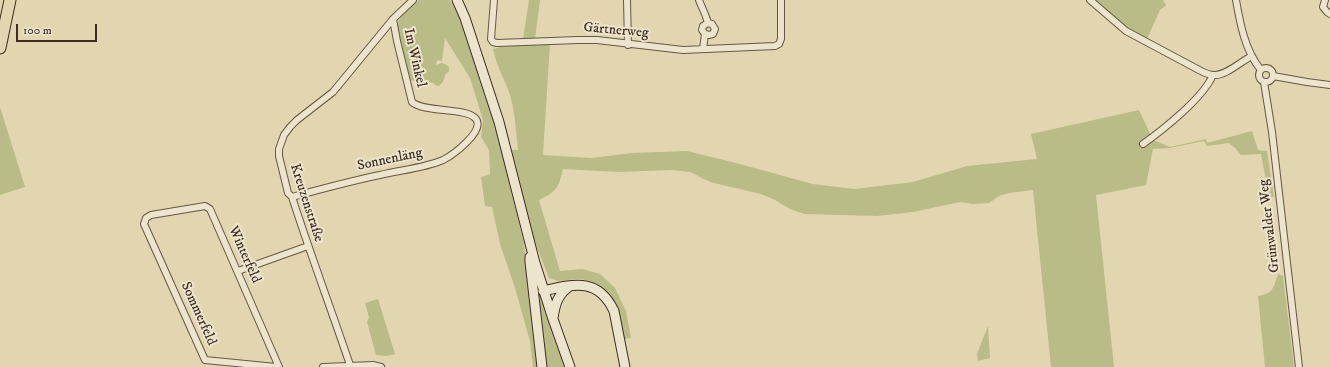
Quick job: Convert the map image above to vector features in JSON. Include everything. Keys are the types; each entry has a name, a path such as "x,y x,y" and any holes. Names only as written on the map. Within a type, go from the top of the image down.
{"highway":[{"path":"0,48 10,0"}],"main road":[{"path":"457,0 465,18 499,122 543,290 570,367"},
{"path":"532,250 530,262 542,367"},
{"path":"543,290 573,285 587,286 598,291 610,303 614,311 621,342 624,367"},
{"path":"553,319 556,302 560,295 573,285"}],"street":[{"name":"Kreuzenstraße","path":"350,365 290,195 279,156 279,149 284,135 293,123 333,92 393,19 413,0"},
{"name":"Gärtnerweg","path":"494,0 491,39 493,42 597,40 628,45 683,50 775,46 779,44 781,39 781,0"},
{"path":"627,0 628,45"},
{"path":"699,0 708,23"},
{"path":"1090,0 1126,31 1201,71 1213,75 1224,74 1242,61 1252,56"},
{"path":"1236,0 1241,26 1252,56 1261,70"},
{"path":"1325,0 1323,7 1326,12 1330,14"},
{"name":"Im Winkel","path":"393,19 412,102 420,106 469,115 476,119 478,124"},
{"path":"705,34 711,35 714,31 714,26 708,23"},
{"path":"703,49 705,34 702,30 703,26 708,23"},
{"path":"1266,68 1272,70 1273,76 1271,80 1264,82 1261,80 1259,76 1261,70 1266,68"},
{"path":"1143,144 1164,128 1199,96 1213,75"},
{"path":"1273,76 1330,85"},
{"name":"Grünwalder Weg","path":"1264,82 1271,126 1300,367"},
{"name":"Sonnenläng","path":"290,195 424,166 443,160 474,135 478,128 478,124"},
{"name":"Winterfeld","path":"151,215 205,206 210,209 238,271 278,367"},
{"name":"Sommerfeld","path":"151,215 146,218 144,224 205,360 278,367"},
{"path":"238,271 308,246"},
{"path":"323,367 372,364 381,367"}],"green space":[{"path":"419,0 450,0 460,19 471,47 495,123 524,244 539,367 533,367 530,341 515,288 500,244 492,207 485,206 481,177 490,174 489,150 481,137 483,120 470,78 445,38 442,61 437,60 436,65 441,63 445,64 449,67 449,71 445,75 441,84 439,86 435,85 434,83 409,80 397,24 403,13"},
{"path":"529,0 540,0 535,39 523,39"},
{"path":"1094,0 1163,0 1166,5 1160,10 1147,39 1127,27"},
{"path":"550,43 543,155 591,158 632,153 687,151 813,184 854,189 913,182 967,166 1037,159 1031,134 1139,110 1153,140 1170,147 1206,139 1207,143 1252,131 1258,150 1267,151 1274,197 1269,197 1261,154 1241,155 1229,143 1207,146 1204,141 1170,148 1153,149 1146,185 1096,195 1114,367 1051,367 1033,190 1009,193 999,196 989,203 973,204 960,202 913,212 877,216 805,214 790,209 761,194 710,182 690,172 671,170 619,172 563,169 556,189 539,200 560,271 582,269 600,274 615,288 626,311 631,338 623,339 602,289 591,281 579,279 558,281 549,278 533,237 511,150 518,150 512,102 496,61 493,49 504,46"},
{"path":"0,107 25,187 0,195"},
{"path":"534,273 565,367 545,367"},
{"path":"1278,274 1283,276 1294,367 1265,367 1258,296 1267,293 1272,289"},
{"path":"378,299 395,354 387,356 376,355 367,322 369,317 365,303"},
{"path":"988,326 990,358 978,361 977,354"}]}
